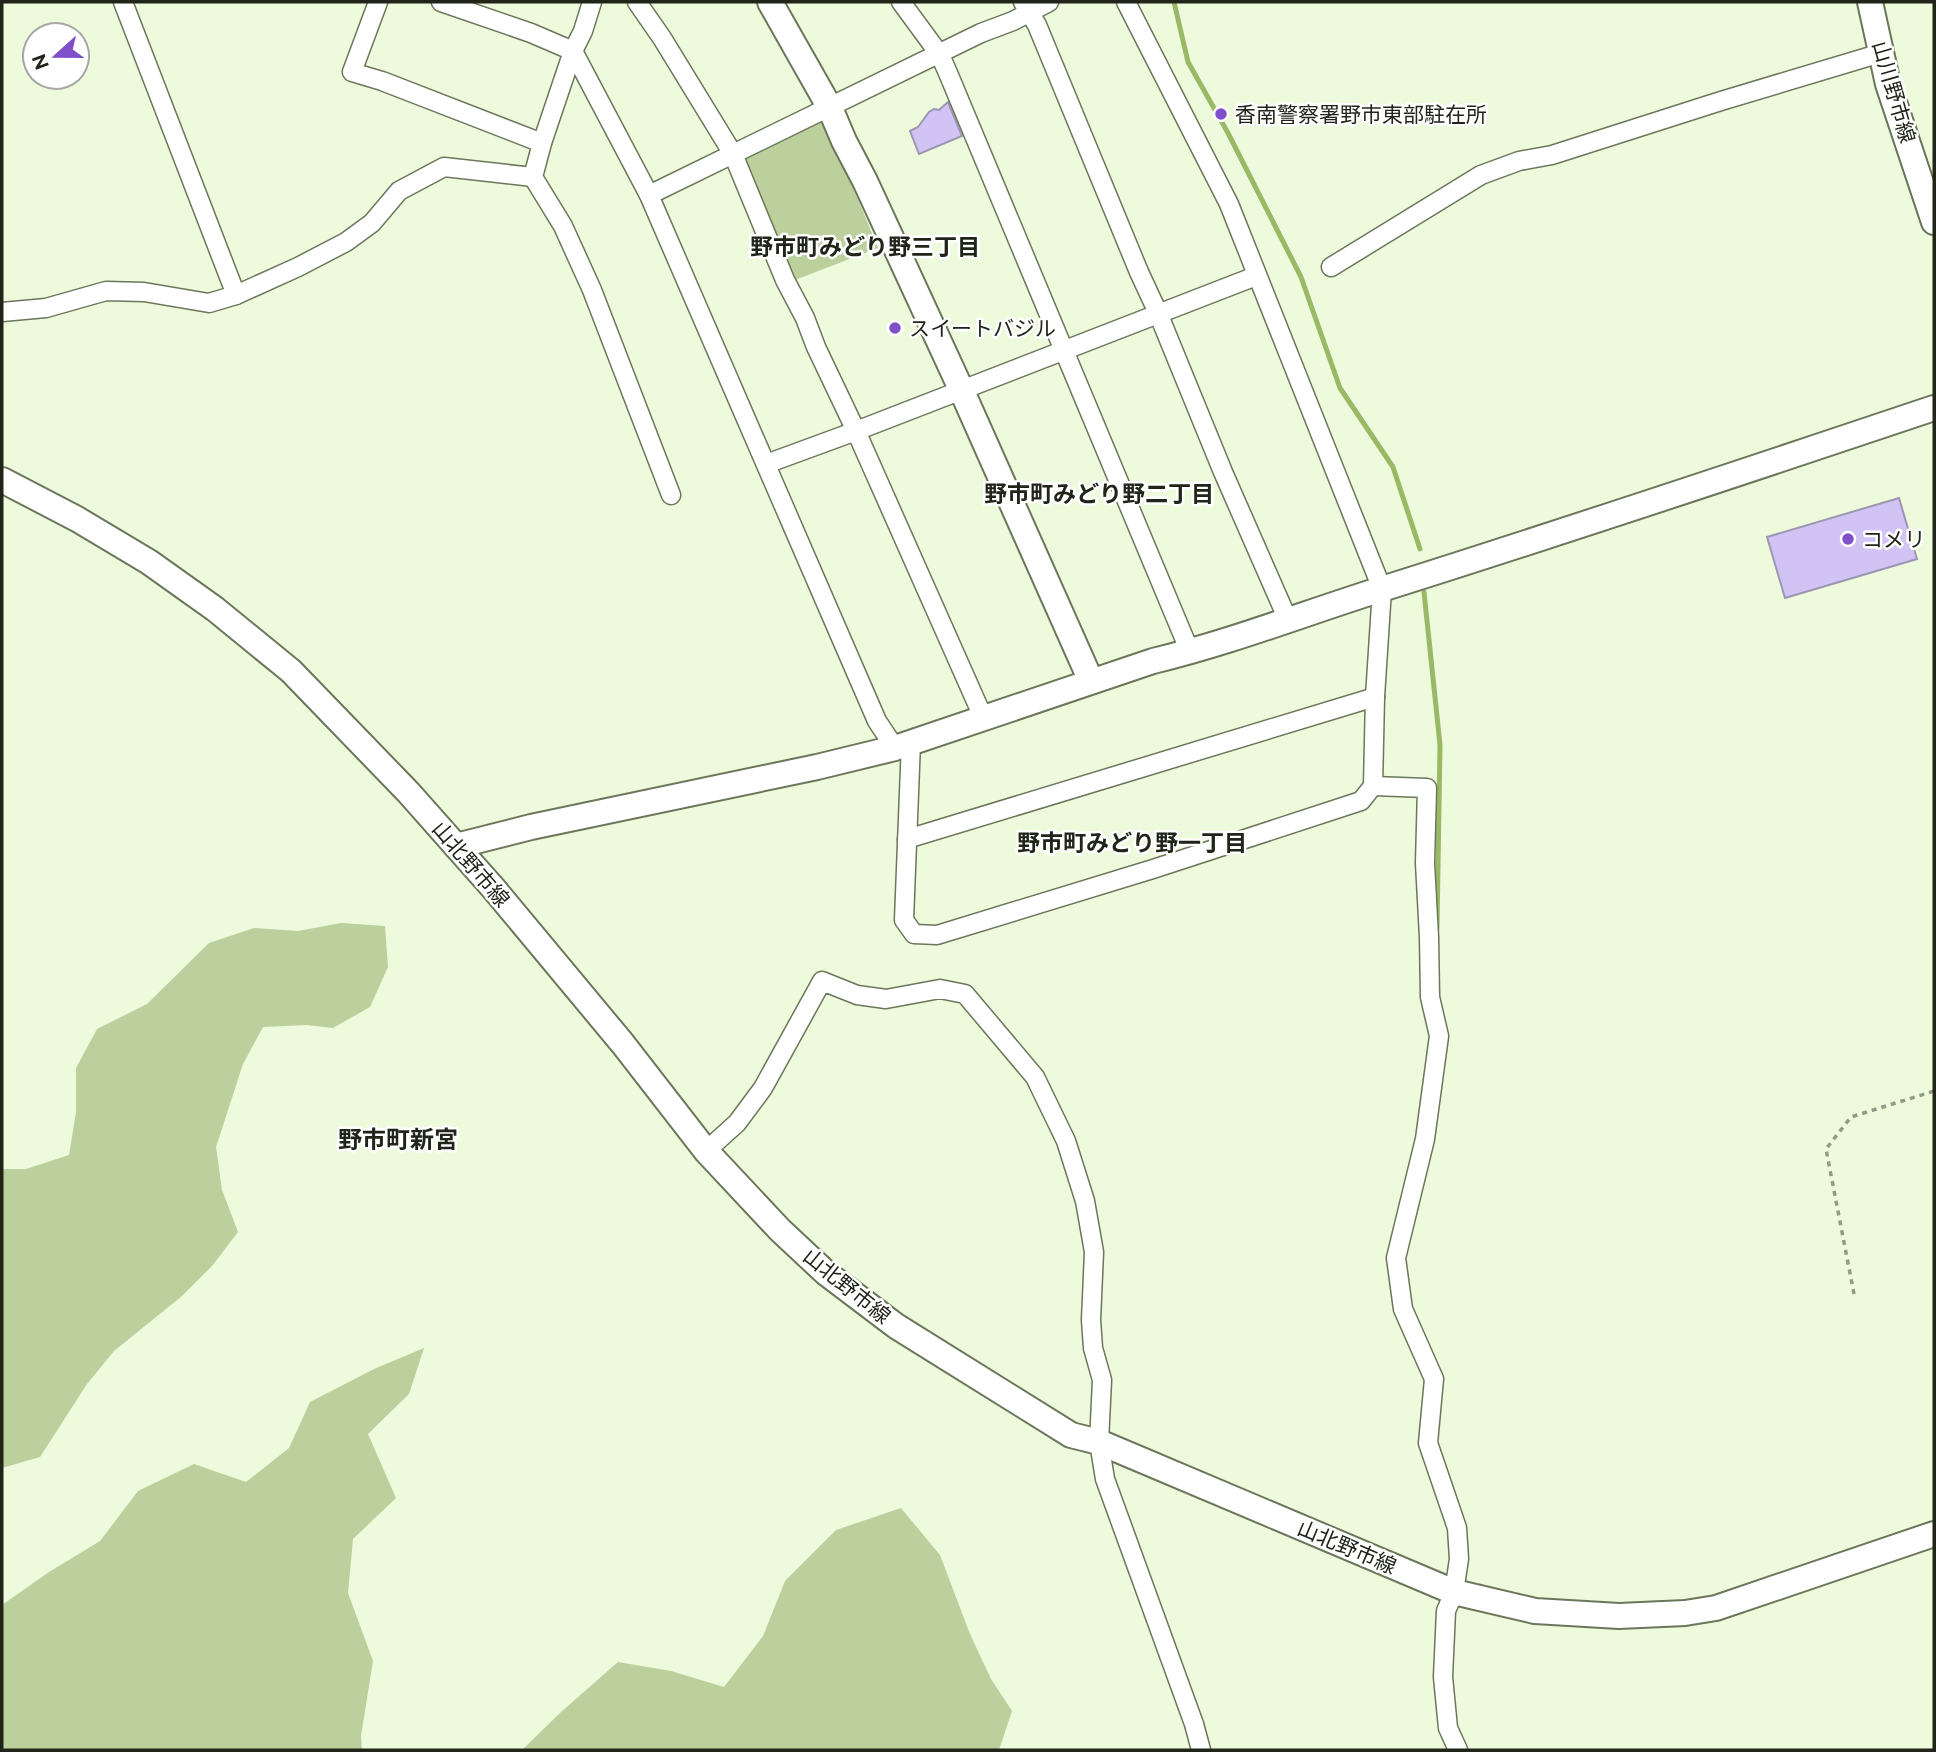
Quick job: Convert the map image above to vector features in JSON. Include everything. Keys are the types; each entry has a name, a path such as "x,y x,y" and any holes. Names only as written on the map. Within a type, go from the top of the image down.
{"main road":[{"path":"770,2 830,108 961,389 1091,681"},
{"name":"山川野市線","path":"1870,2 1888,84 1934,222"},
{"path":"456,846 531,827 817,767 903,745 1153,661 1190,652 1531,543 1934,408"},
{"name":"山北野市線","path":"2,480 77,519 149,562 215,609 291,671 409,793 456,846 615,1034 706,1152 780,1230 826,1273 896,1326 1072,1435 1099,1442 1454,1592 1535,1611 1619,1616 1685,1613 1716,1608 1934,1534"}],"street":[{"path":"123,2 236,295"},
{"path":"378,2 352,72 542,143"},
{"path":"441,2 531,33 573,51 649,195 877,720 903,745 907,839 905,920 914,934 937,935 1361,802 1373,786 1382,589 1229,204 1126,2"},
{"path":"592,2 583,32 573,51 533,177 563,226 592,290 671,495"},
{"path":"637,2 733,154 785,280 805,318 983,717"},
{"path":"901,2 940,55 1190,652"},
{"path":"649,195 981,33 1013,22 1026,7 1049,2"},
{"path":"1026,7 1037,25 1223,472 1288,620"},
{"path":"1331,267 1481,175 1519,161 1552,155 1881,53"},
{"path":"2,312 46,308 106,291 144,292 209,303 236,295 346,242 372,223 399,191 443,167 533,177"},
{"path":"766,464 1256,276"},
{"path":"907,839 1375,697"},
{"path":"1373,786 1427,788 1425,863 1430,997 1439,1036 1425,1139 1396,1258 1403,1309 1434,1379 1428,1443 1457,1528 1459,1559 1454,1592 1446,1611 1443,1677 1448,1728 1458,1750"},
{"path":"706,1152 737,1123 764,1088 822,981 857,995 887,999 940,989 965,994 1035,1077 1066,1141 1085,1201 1094,1252 1091,1320 1092,1339 1102,1380 1099,1442 1105,1479 1201,1750"}],"path":[{"path":"1854,1294 1826,1149 1851,1117 1934,1091"}],"green space":[{"path":"825,119 878,248 795,280 745,158"},
{"path":"341,923 385,926 388,967 370,1007 333,1028 307,1025 263,1027 243,1064 216,1147 222,1190 238,1232 212,1266 182,1296 114,1351 87,1384 40,1457 2,1468 2,1169 26,1169 69,1155 76,1112 76,1068 97,1029 147,1004 209,943 254,928 298,931"},
{"path":"424,1348 409,1394 368,1434 396,1498 353,1539 348,1593 373,1661 361,1736 362,1750 2,1750 2,1605 100,1541 138,1491 194,1464 246,1482 289,1448 310,1402 374,1369"},
{"path":"901,1508 940,1555 970,1634 991,1679 1012,1711 999,1750 522,1750 618,1662 671,1671 724,1687 763,1636 785,1581 836,1530"}],"building":[{"path":"948,102 962,136 919,154 910,131 918,127 929,112 939,110"},
{"path":"1899,498 1917,559 1785,598 1767,537"}],"waterway":[{"path":"1174,2 1188,62 1228,133 1301,277 1340,388 1393,467 1420,549"},
{"path":"1424,592 1440,745 1437,928"}],"place":[{"name":"香南警察署野市東部駐在所","path":"1221,114"},
{"name":"スイートバジル","path":"895,328"},
{"name":"コメリ","path":"1848,539"}],"district":[{"name":"野市町みどり野三丁目","path":"865,246"},
{"name":"野市町みどり野二丁目","path":"1099,493"},
{"name":"野市町みどり野一丁目","path":"1132,842"},
{"name":"野市町新宮","path":"398,1139"}]}
